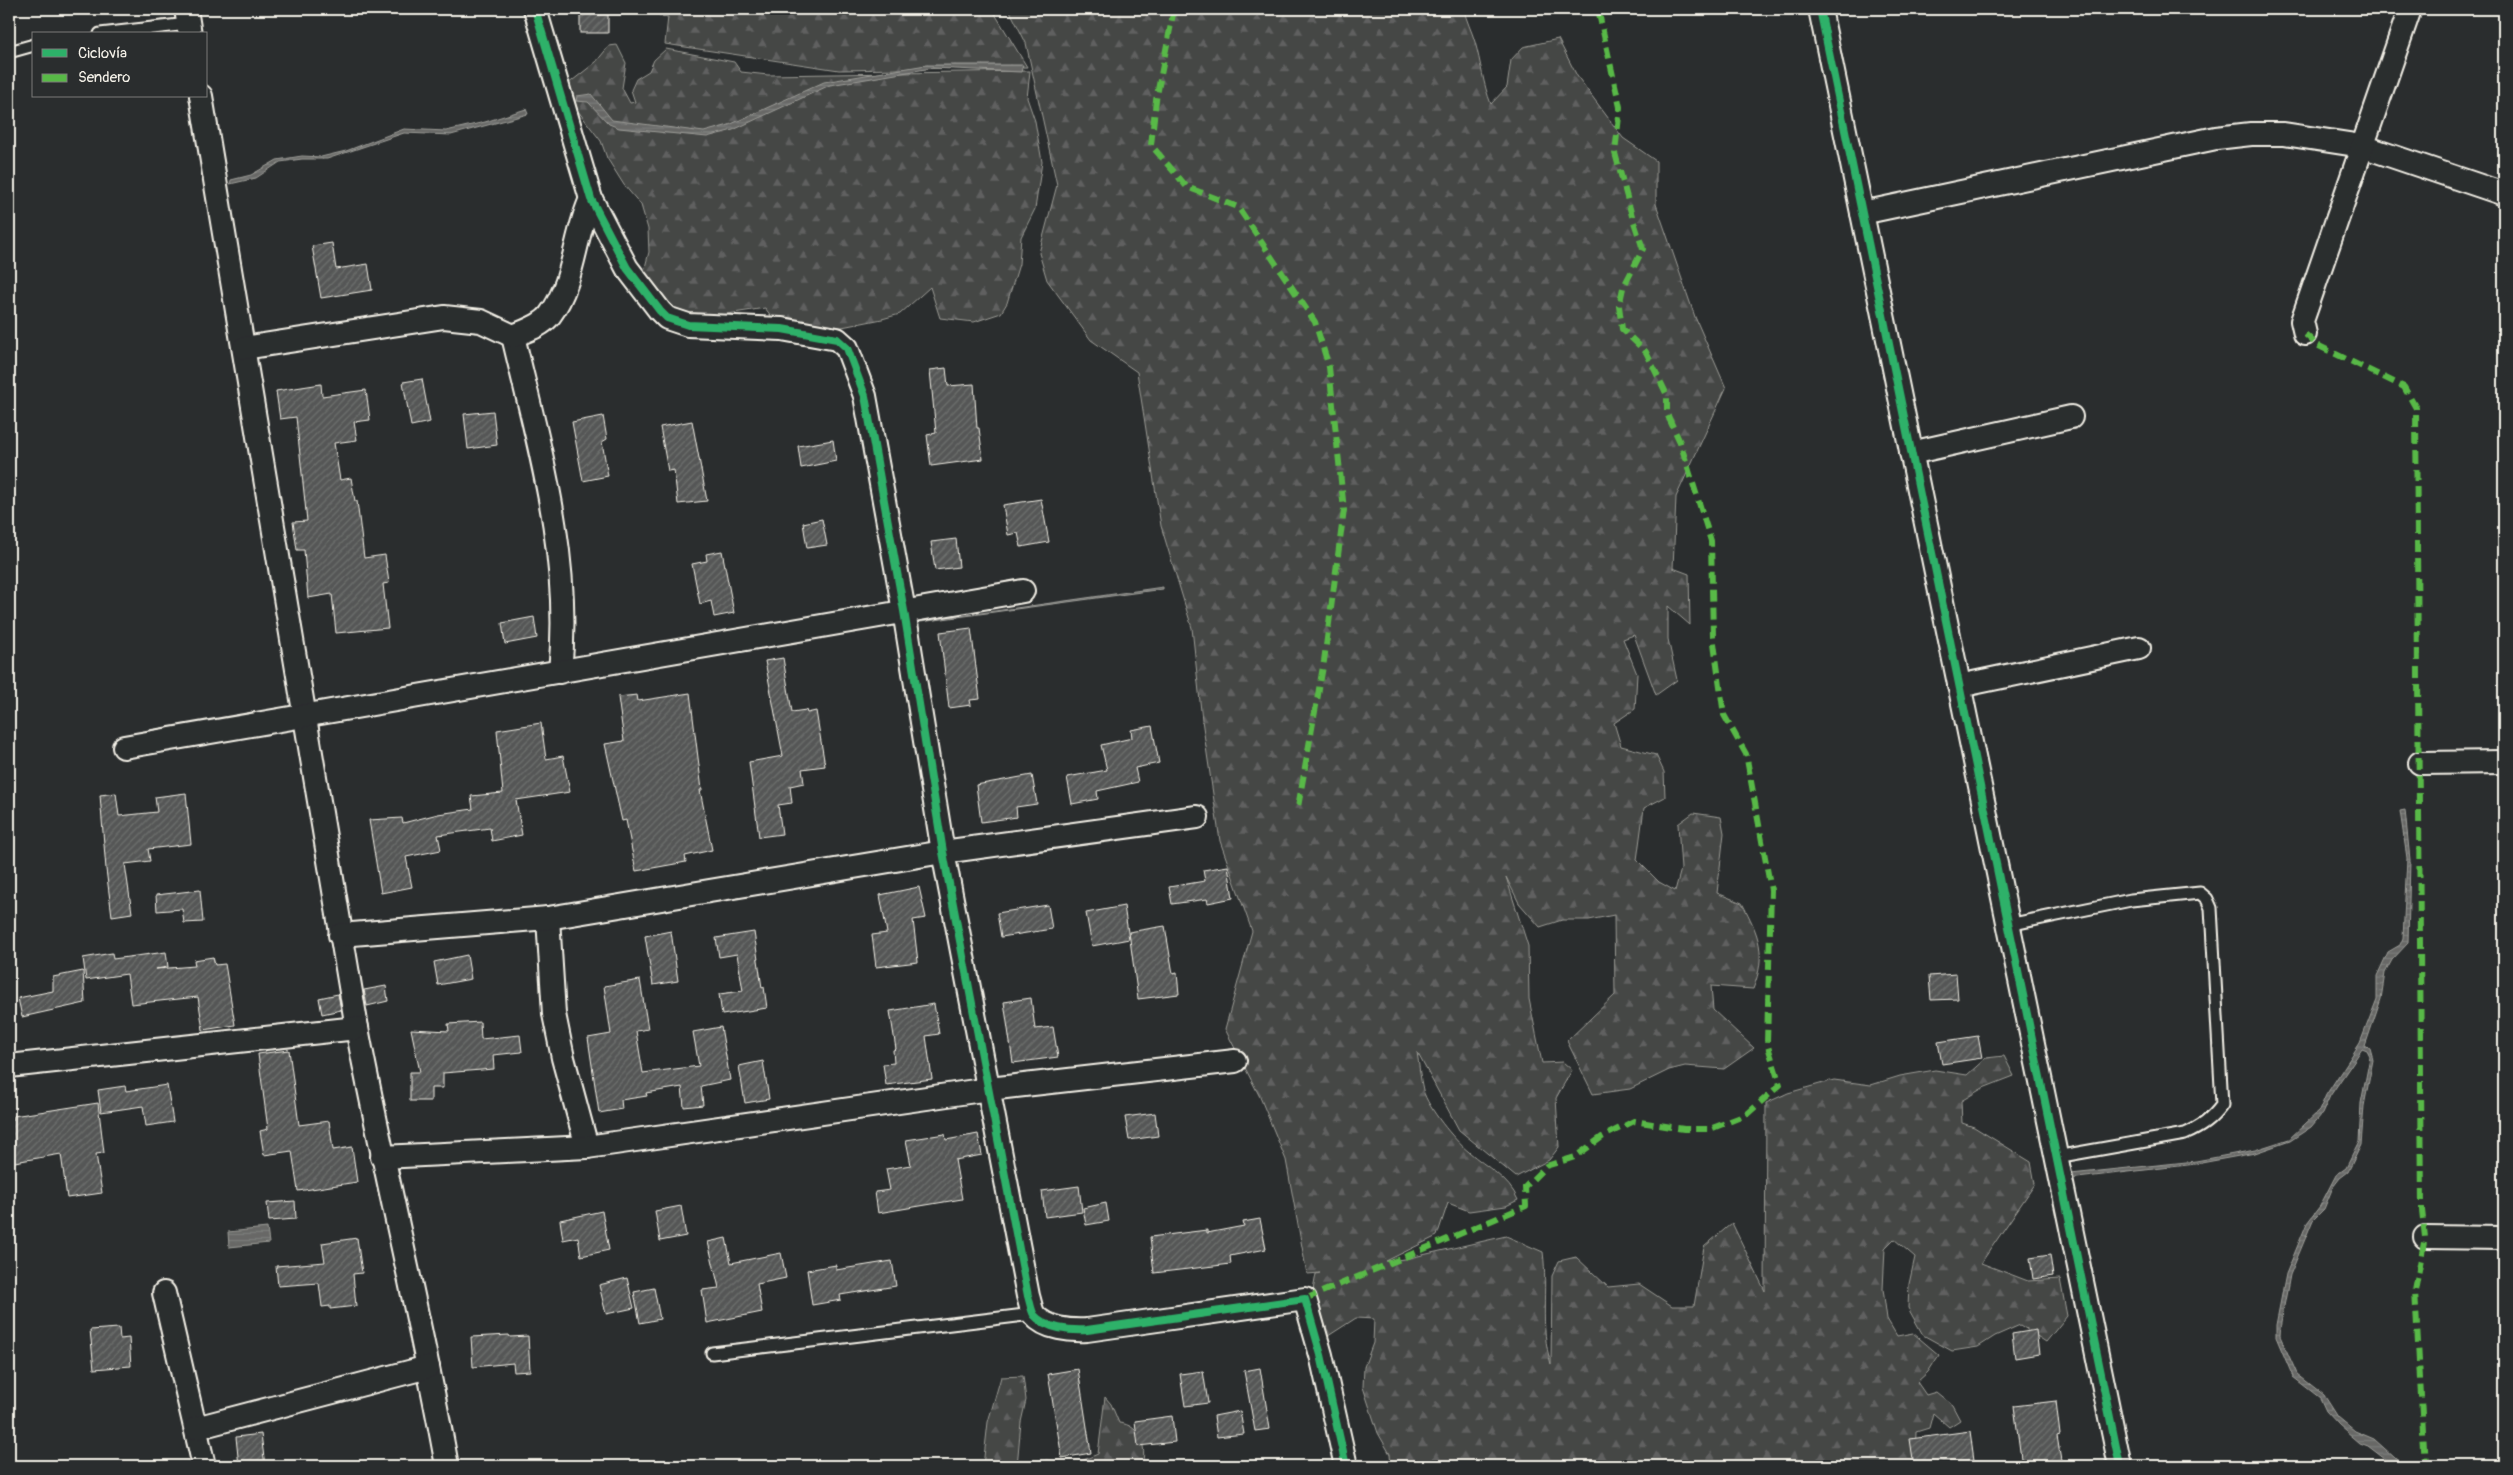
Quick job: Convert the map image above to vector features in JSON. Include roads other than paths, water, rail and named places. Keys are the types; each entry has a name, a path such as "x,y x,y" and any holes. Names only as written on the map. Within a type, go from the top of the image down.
{"street":[{"path":"535,9 591,199 627,268 648,297 668,318 688,325 782,329 837,339 847,348 865,396 904,611 943,852 1028,1296 1034,1314 1042,1321 1070,1331 1305,1299 1321,1355 1346,1466"},
{"path":"1820,9 2120,1466"},
{"path":"2305,334 2302,321 2410,9"},
{"path":"201,98 340,935 382,1157 428,1367 447,1466"},
{"path":"1862,213 2216,138 2251,134 2284,134 2362,146 2504,194"},
{"path":"513,336 549,316 560,297 572,262 584,214 591,199"},
{"path":"244,348 444,317 481,322 513,336"},
{"path":"513,336 558,541 564,594 560,672"},
{"path":"1911,453 2071,417"},
{"path":"124,747 1023,591"},
{"path":"1959,686 2140,648"},
{"path":"2420,763 2504,762"},
{"path":"340,935 548,918 943,852 1197,817"},
{"path":"548,918 554,1014 563,1058 587,1148"},
{"path":"9,1066 357,1028"},
{"path":"382,1157 587,1148 989,1089 1235,1061"},
{"path":"2425,1237 2504,1238"},
{"path":"164,1293 204,1466"},
{"path":"196,1428 428,1367"}],"lane":[{"path":"115,32 188,22"},
{"path":"9,52 32,46"},
{"path":"2008,925 2131,900 2200,893 2207,899 2211,908 2222,1105 2213,1117 2201,1127 2185,1134 2056,1157"},
{"path":"712,1353 1034,1314"}]}
